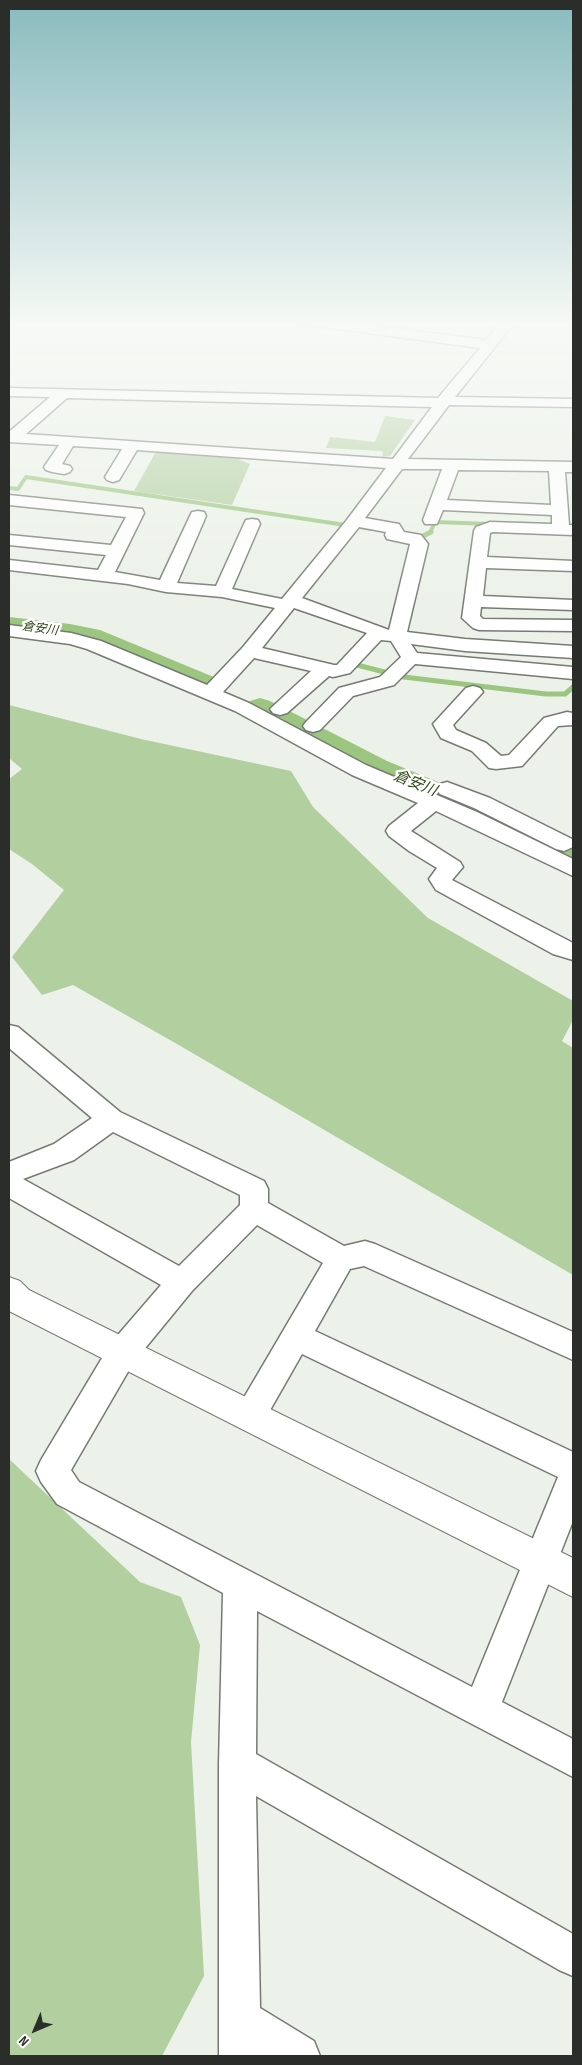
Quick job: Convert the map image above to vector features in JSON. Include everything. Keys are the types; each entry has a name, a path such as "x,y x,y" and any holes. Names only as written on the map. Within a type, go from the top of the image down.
{"street":[{"path":"9,454 14,437 35,418"},
{"path":"217,686 250,651 285,603 352,524 430,418"},
{"path":"14,437 399,463 565,467 558,510 567,530 490,527 482,531 471,618 479,624 573,626"},
{"path":"64,469 52,467 69,441"},
{"path":"113,477 132,446"},
{"path":"452,464 434,512 558,510"},
{"path":"9,500 136,513 115,551 115,557 104,576"},
{"path":"166,587 198,516"},
{"path":"223,590 252,524"},
{"path":"352,524 393,528 395,533 415,539 418,544 397,635 411,658"},
{"path":"11,545 115,551"},
{"path":"478,562 573,566"},
{"path":"9,565 104,576 166,587 223,590 285,603 376,630 377,634"},
{"path":"473,601 573,605"},
{"path":"9,619 82,628 102,634 174,664 253,705 359,770 433,802 573,868"},
{"path":"9,631 48,635 88,644 217,686"},
{"path":"250,651 333,671 343,669 377,634 514,649 573,652"},
{"path":"313,726 346,692 387,681 401,665 411,658 573,673"},
{"path":"280,709 326,668"},
{"path":"473,692 443,724 448,734 479,747 496,763 515,761 551,722 567,718 573,720"},
{"path":"253,705 280,709 382,762 482,803 573,848"},
{"path":"433,802 397,831 452,868 440,879 444,885 561,948 573,952"},
{"path":"9,1034 111,1119 254,1189 254,1210 182,1282 122,1353 52,1471 68,1492 573,1759"},
{"path":"9,1173 64,1152 111,1119"},
{"path":"9,1185 182,1282"},
{"path":"254,1210 341,1259 365,1253 573,1346"},
{"path":"250,1416 341,1259"},
{"path":"9,1291 18,1300 122,1353 573,1578"},
{"path":"296,1336 573,1468"},
{"path":"481,1710 573,1482"},
{"path":"240,1584 237,1764 240,2038 299,2056"},
{"path":"237,1764 573,1956"}],"green space":[{"path":"384,418 415,420 390,456 383,457 382,451 326,448 330,437 375,442"},
{"path":"157,450 205,453 236,458 250,464 232,505 134,491"},
{"path":"9,705 141,739 291,771 313,807 428,918 573,1001 573,1020 562,1041 573,1048 573,1275 73,985 42,995 12,957 64,890 32,864 9,849 9,779 22,769 9,758"},
{"path":"9,1459 140,1582 181,1597 200,1645 191,1742 204,1976 162,2056 9,2056"}],"waterway":[{"path":"9,488 18,489 26,477 372,529"},
{"path":"430,532 435,522 491,524"},
{"path":"414,536 421,537 430,532"},
{"name":"倉安川","path":"9,625 90,636 211,686"},
{"path":"355,662 353,664 404,677 546,694 565,694 573,687"},
{"name":"倉安川","path":"260,707 376,768 476,809 573,857"}]}
